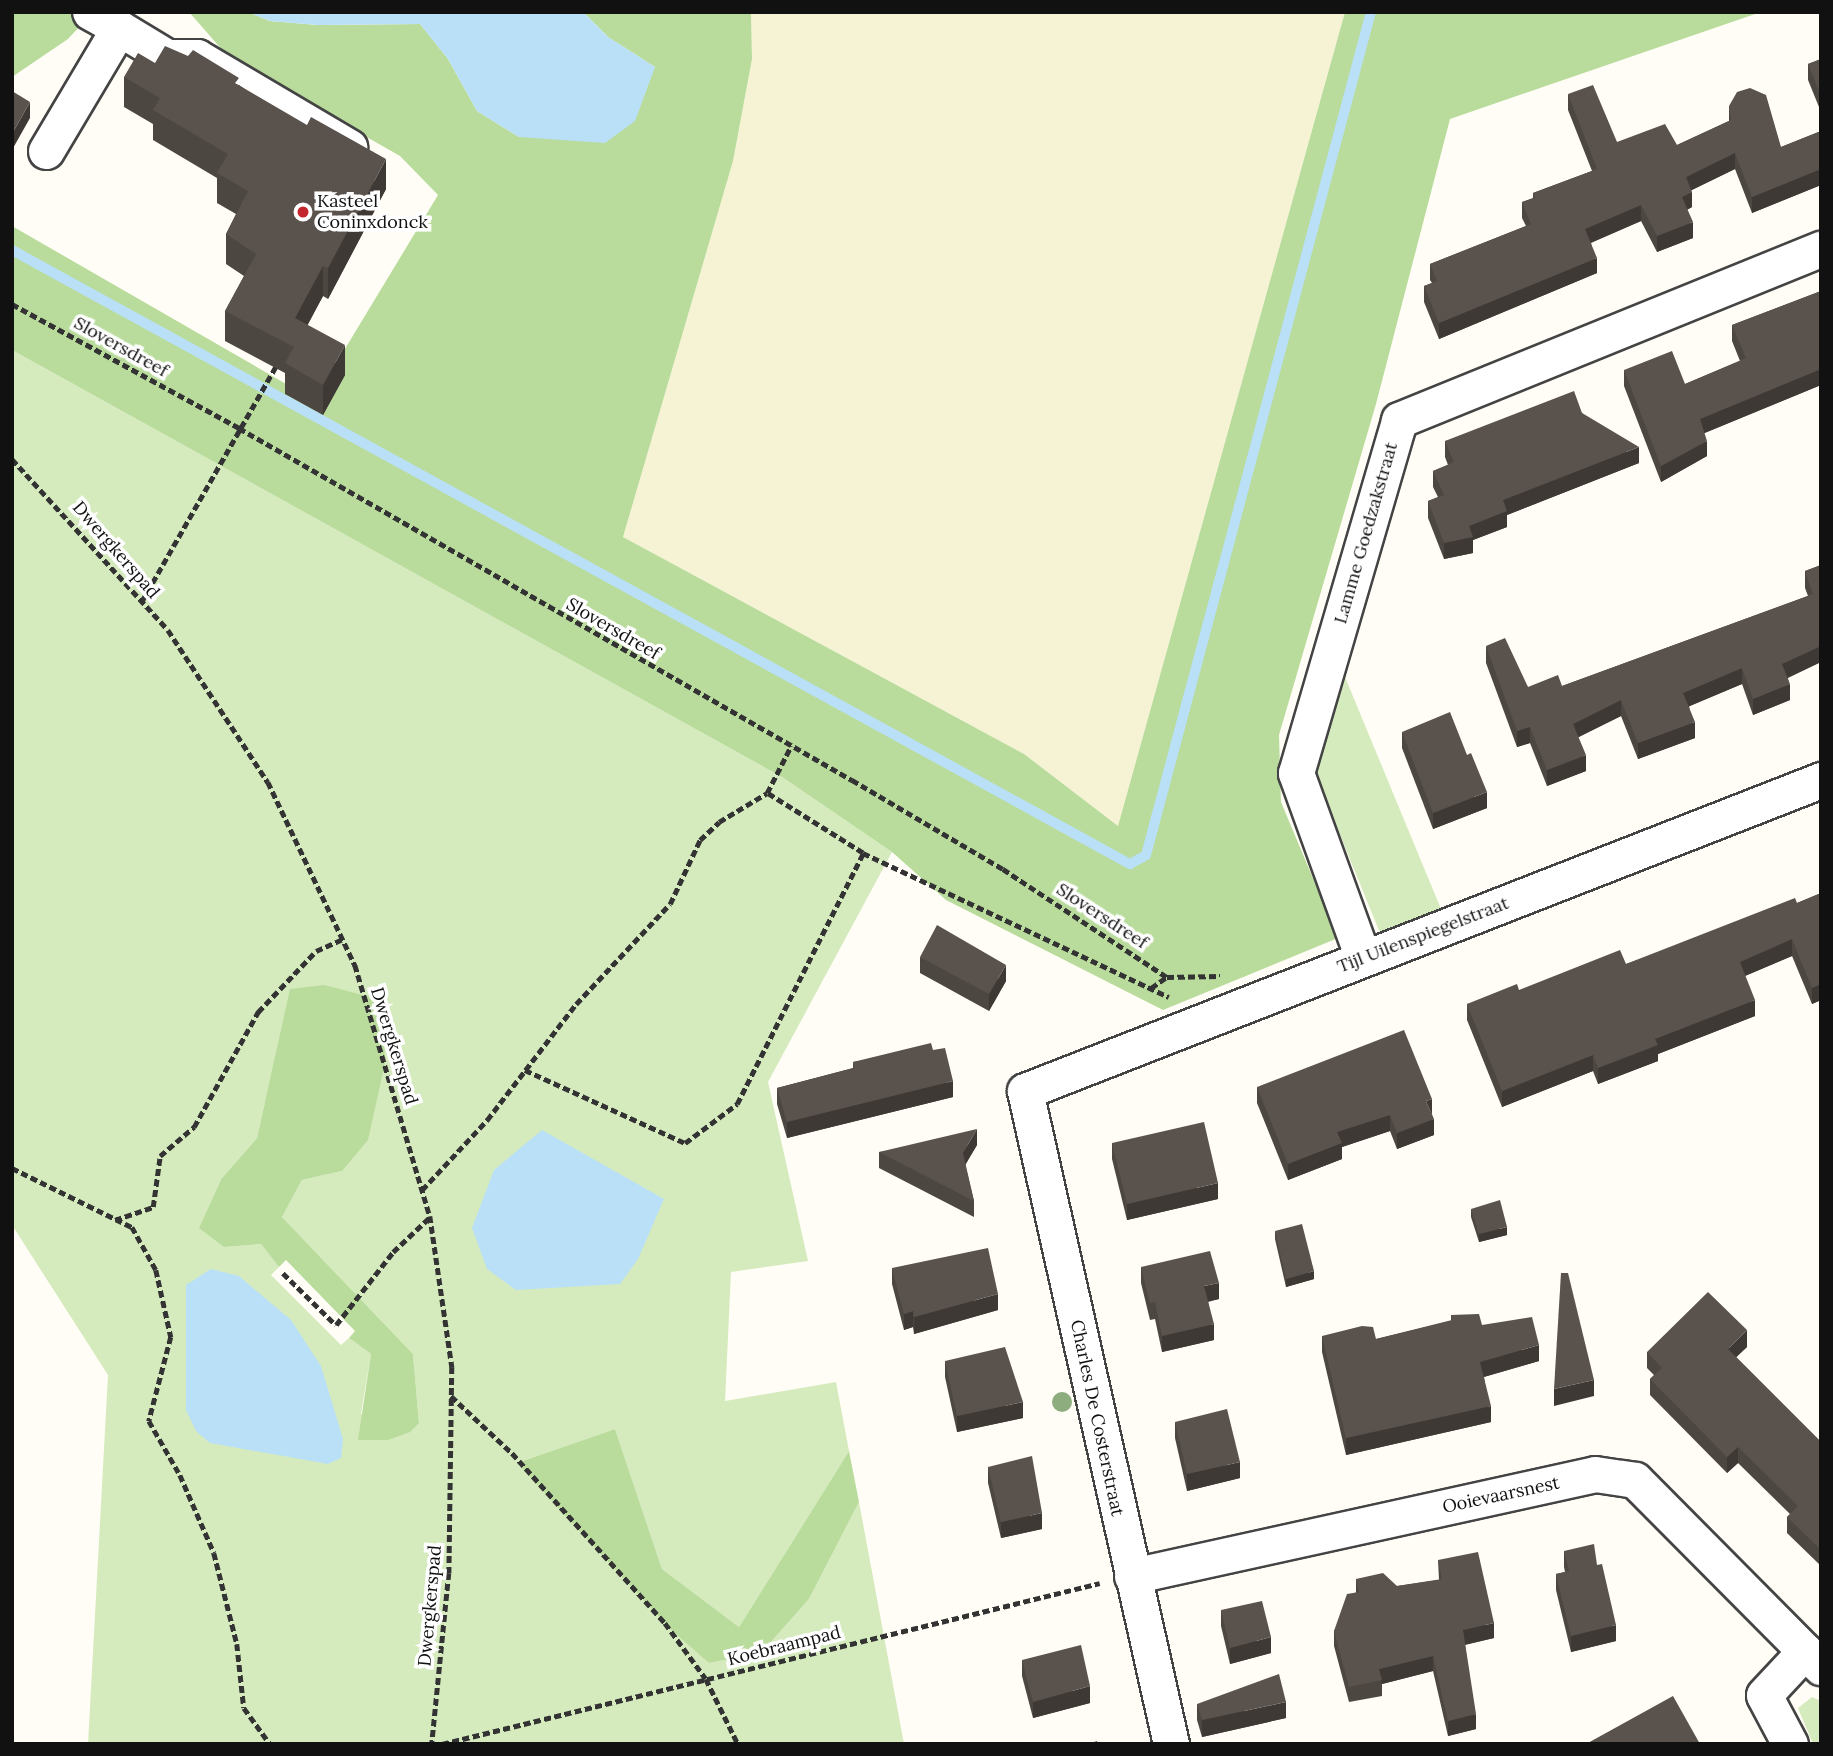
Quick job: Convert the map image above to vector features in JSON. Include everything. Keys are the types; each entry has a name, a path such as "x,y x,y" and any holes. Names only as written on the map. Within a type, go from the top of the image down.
{"street":[{"path":"46,151 105,20 167,57 197,57 350,147"},
{"name":"Lamme Goedzakstraat","path":"1363,958 1296,773 1399,420 1821,248"},
{"name":"Tijl Uilenspiegelstraat","path":"1025,1091 1821,780"},
{"name":"Charles De Costerstraat","path":"1025,1091 1171,1744"},
{"name":"Ooievaarsnest","path":"1132,1576 1595,1474 1635,1480 1813,1659 1764,1695 1790,1744"}],"path":[{"name":"Sloversdreef","path":"12,304 239,428 1003,869 1167,977"},
{"path":"142,601 281,357"},
{"name":"Dwergkerspad","path":"12,459 168,630 268,782 355,965 430,1216 452,1367 449,1573 432,1744"},
{"path":"422,1190 487,1119 576,1004 670,904 700,840 767,793 791,746"},
{"path":"767,793 863,853 1181,1003"},
{"path":"525,1070 685,1143 737,1104 863,853"},
{"path":"116,1220 153,1207 160,1156 194,1127 258,1012 275,999 308,958 343,939"},
{"path":"1151,988 1167,977 1195,977"},
{"path":"12,1168 132,1227 156,1270 171,1338 149,1422 180,1475 214,1553 237,1644 244,1709 270,1744"},
{"path":"283,1273 336,1325 393,1252 430,1216"},
{"path":"451,1396 512,1453 665,1623 706,1679 738,1744"},
{"name":"Koebraampad","path":"442,1744 1132,1576"}],"shaded area":[{"path":"751,12 1345,12 1118,826 1024,754 623,537 733,161 752,59"}],"green space":[{"path":"12,12 93,12 68,39 12,77"},
{"path":"189,12 248,12 270,21 318,25 420,24 448,59 477,111 519,137 655,67 608,37 583,12 751,12 752,59 733,161 623,537 1024,754 1118,826 1345,12 1761,12 1450,119 1376,404 1279,735 1281,802 1338,938 1163,1010 946,900 892,852 782,777 12,350 12,226 314,400 438,195 400,156 231,60"},
{"path":"12,350 782,777 892,852 768,1082 808,1261 731,1272 725,1401 836,1382 849,1451 739,1627 662,1569 615,1429 517,1463 709,1663 761,1653 809,1599 859,1502 904,1744 88,1744 108,1375 12,1225","holes":["265,1102 342,1171 302,1180 282,1217 413,1354 419,1423 361,1414 371,1354 349,1338 341,1345 271,1275 279,1267 261,1244 224,1247 222,1178 257,1138"]},
{"path":"1345,677 1441,909 1380,933 1314,771"},
{"path":"324,985 382,1000 385,1063 368,1140 342,1171 302,1180 282,1217 413,1354 419,1423 410,1432 388,1440 358,1440 371,1354 349,1338 355,1331 286,1260 279,1267 261,1244 224,1247 199,1228 222,1178 257,1138 290,989"},
{"path":"615,1429 662,1569 739,1627 849,1451 859,1502 809,1599 761,1653 709,1663 668,1627 517,1463"},
{"path":"1812,1697 1821,1701 1821,1744 1813,1744 1798,1708"}],"water":[{"path":"248,12 583,12 608,37 655,67 635,121 605,143 519,137 477,111 448,59 420,24 318,25 270,21"},
{"path":"542,1130 664,1199 638,1259 620,1284 516,1290 487,1269 472,1228 494,1170"},
{"path":"211,1269 239,1276 291,1320 321,1366 343,1439 341,1458 328,1464 210,1443 196,1431 186,1410 186,1285"}],"building":[{"name":"Kasteel Coninxdonck","path":"165,46 188,56 193,50 239,78 235,83 307,125 311,117 386,159 328,268 323,266 295,318 345,345 323,385 285,363 294,347 225,311 256,254 226,234 248,191 217,173 228,154 153,110 160,98 124,77 138,53 155,63"},
{"path":"1821,59 1821,96 1808,64"},
{"path":"1593,85 1617,142 1665,124 1677,145 1731,120 1729,106 1737,92 1750,88 1766,95 1781,147 1821,131 1821,169 1752,197 1735,153 1686,177 1692,192 1682,197 1693,222 1657,236 1641,205 1585,229 1597,258 1439,323 1424,286 1437,281 1430,264 1531,224 1522,202 1535,198 1533,193 1597,169 1568,94"},
{"path":"12,91 30,102 12,134"},
{"path":"1821,291 1821,369 1700,419 1707,441 1661,466 1624,370 1672,351 1685,384 1746,358 1732,325"},
{"path":"1574,391 1582,413 1639,447 1503,500 1507,511 1469,526 1473,537 1444,543 1428,501 1444,495 1433,471 1454,462 1445,441"},
{"path":"1821,565 1821,646 1782,664 1790,684 1753,699 1742,668 1683,693 1695,722 1638,743 1621,700 1573,724 1586,755 1547,770 1530,727 1517,731 1486,646 1505,638 1528,687 1558,675 1562,686 1813,594 1805,571"},
{"path":"1450,712 1467,755 1471,753 1487,792 1433,813 1402,732"},
{"path":"1821,893 1821,984 1812,988 1792,939 1740,962 1755,1000 1655,1039 1658,1045 1598,1068 1593,1055 1502,1091 1467,1004 1517,984 1519,990 1620,950 1626,964 1795,898 1797,903"},
{"path":"937,925 1006,965 989,994 920,957"},
{"path":"1404,1030 1432,1099 1426,1101 1434,1119 1397,1133 1390,1115 1337,1132 1342,1143 1288,1164 1257,1087"},
{"path":"931,1043 933,1050 945,1048 953,1081 787,1122 777,1088 854,1068 853,1062"},
{"path":"1204,1122 1218,1183 1127,1204 1112,1143"},
{"path":"977,1129 963,1153 974,1201 879,1152"},
{"path":"1500,1200 1507,1227 1479,1234 1471,1209"},
{"path":"1302,1224 1314,1271 1286,1279 1275,1231"},
{"path":"988,1248 998,1294 914,1317 913,1311 904,1314 892,1268"},
{"path":"1210,1251 1219,1283 1204,1286 1214,1324 1162,1336 1155,1302 1150,1303 1141,1267"},
{"path":"1561,1273 1568,1273 1594,1380 1554,1389"},
{"path":"1708,1292 1747,1330 1728,1349 1821,1442 1821,1550 1787,1517 1798,1506 1738,1447 1727,1457 1650,1379 1662,1368 1647,1352"},
{"path":"1479,1314 1482,1325 1532,1317 1539,1345 1480,1362 1491,1406 1346,1438 1322,1336 1362,1326 1373,1327 1376,1339 1452,1320 1451,1315"},
{"path":"1005,1347 1023,1402 957,1416 945,1361"},
{"path":"1227,1409 1240,1462 1187,1474 1175,1422"},
{"path":"1032,1456 1042,1513 1001,1522 988,1467"},
{"path":"1594,1544 1597,1565 1602,1564 1616,1625 1571,1636 1556,1574 1569,1571 1564,1551"},
{"path":"1478,1552 1494,1623 1463,1630 1476,1714 1448,1721 1433,1656 1379,1669 1382,1680 1349,1687 1334,1631 1347,1594 1359,1592 1356,1579 1383,1573 1397,1586 1442,1579 1438,1560"},
{"path":"1262,1601 1271,1637 1230,1648 1221,1610"},
{"path":"1081,1645 1090,1686 1033,1702 1022,1660"},
{"path":"1279,1674 1286,1702 1202,1720 1197,1704"},
{"path":"1673,1696 1700,1744 1586,1744"}],"waterway":[{"path":"12,250 1130,864 1146,855 1371,12"}],"place":[{"name":"Kasteel Coninxdonck","path":"303,212"}]}
